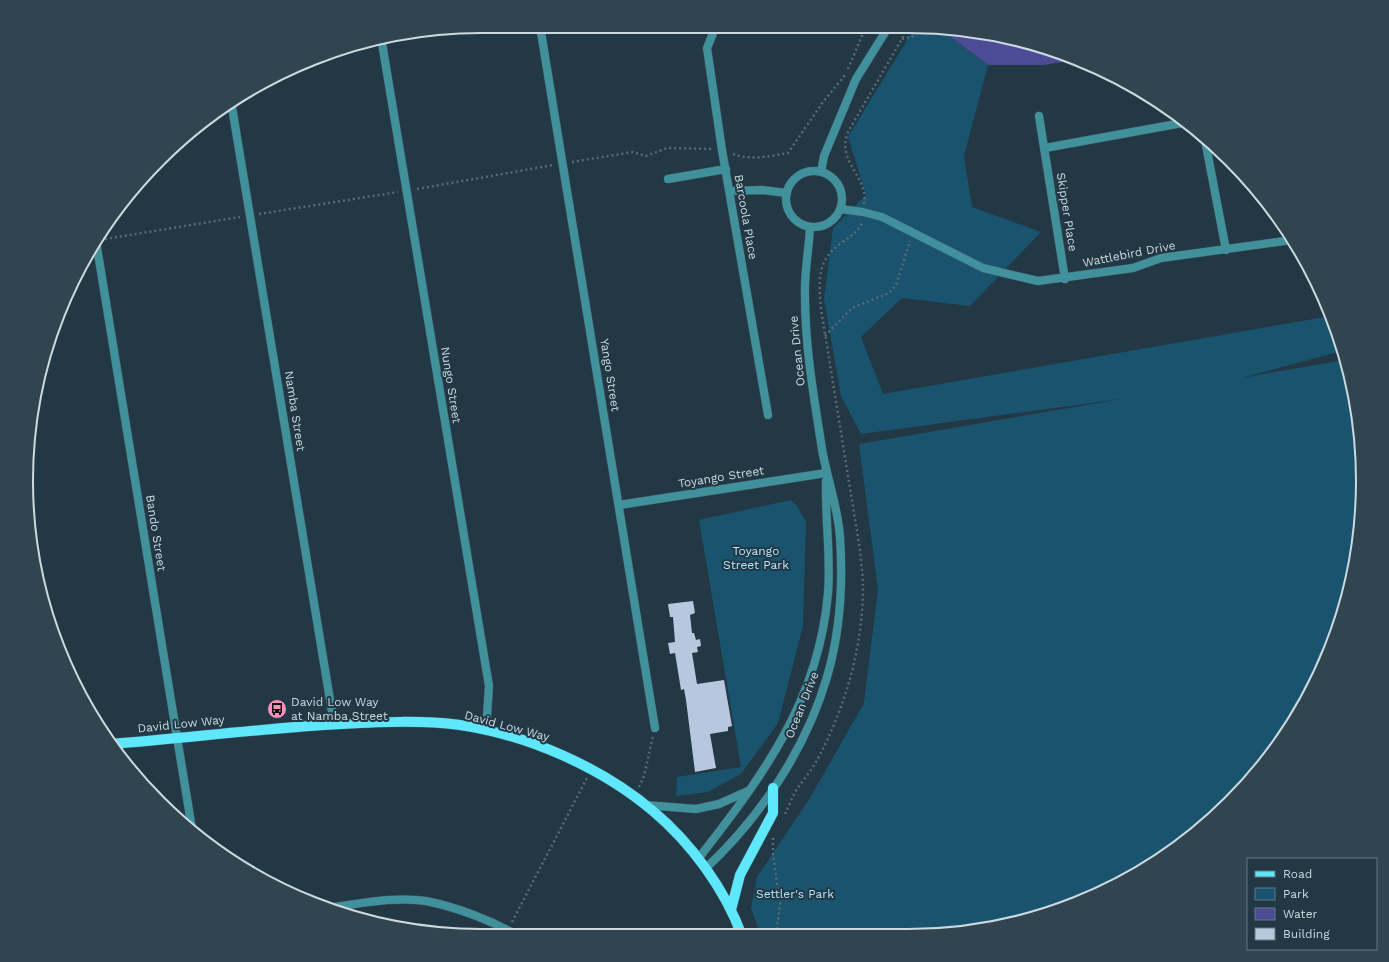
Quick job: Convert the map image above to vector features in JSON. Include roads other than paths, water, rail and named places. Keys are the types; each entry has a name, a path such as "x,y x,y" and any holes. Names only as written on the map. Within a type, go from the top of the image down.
{"main road":[{"name":"David Low Way","path":"118,743 334,724 407,722 435,723 486,731 540,747 591,769 635,797 680,837 698,858 731,910 739,929"},
{"path":"731,910 740,875 773,813 773,788"}],"street":[{"name":"Yango Street","path":"541,33 655,728"},
{"name":"Barcoola Place","path":"713,33 706,48 722,150 768,415"},
{"path":"821,172 824,156 856,79 885,33"},
{"name":"Nungo Street","path":"382,44 489,686 486,731"},
{"name":"Namba Street","path":"233,108 334,724"},
{"name":"Skipper Place","path":"1039,116 1064,279"},
{"path":"1045,148 1178,124"},
{"path":"1206,147 1226,250"},
{"path":"668,179 726,169"},
{"path":"812,171 821,172 829,176 836,183 842,200 840,209 835,217 828,223 820,227 810,227 801,224 791,215 786,202 787,193 790,184 800,175 812,171"},
{"path":"730,191 762,190 787,193"},
{"name":"Wattlebird Drive","path":"840,209 863,212 882,217 983,268 1038,281 1064,279 1133,268 1161,258 1286,241"},
{"name":"Ocean Drive","path":"705,869 727,849 773,788 795,755 816,710 827,675 835,636 841,565 840,537 838,514 826,473 807,338 804,294 810,227"},
{"name":"Bando Street","path":"101,245 176,738 191,822"},
{"name":"Toyango Street","path":"619,505 826,473"},
{"name":"Ocean Drive","path":"698,858 749,791 786,733 800,705 819,653 826,620 830,565 825,510 826,473"},
{"path":"645,805 696,809 719,804 749,791"},
{"path":"342,906 395,901 425,901 462,912 505,929"}],"water":[{"path":"948,35 1024,48 1065,62 1043,65 988,65"}],"place":[{"name":"David Low Way at Namba Street","path":"277,709"}],"park label":[{"name":"Toyango Street Park","path":"756,558"},
{"name":"Settler's Park","path":"795,894"}]}
